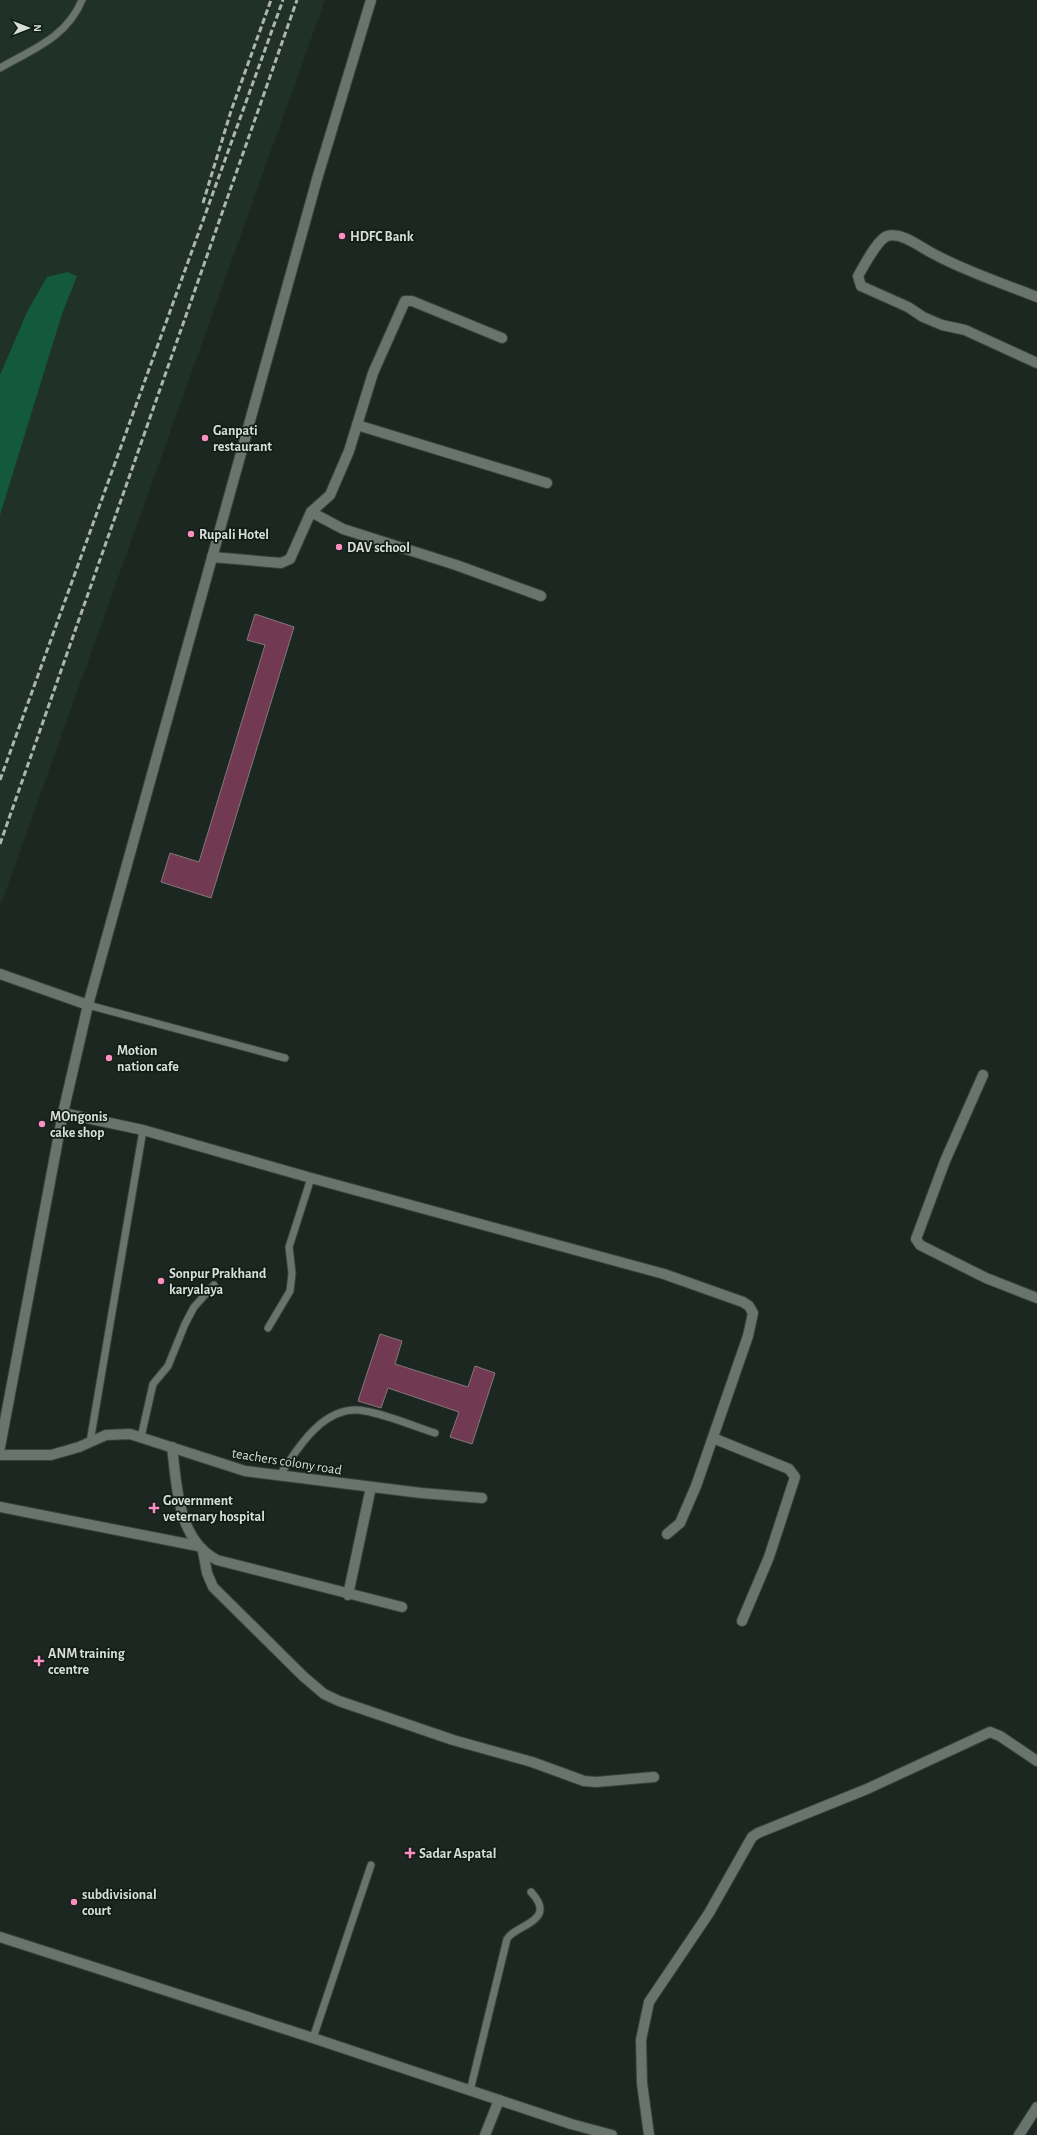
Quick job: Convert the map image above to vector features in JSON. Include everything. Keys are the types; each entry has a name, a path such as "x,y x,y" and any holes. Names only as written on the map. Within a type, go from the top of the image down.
{"street":[{"path":"0,1447 63,1112 88,1005 318,179 371,0"},
{"path":"1037,297 936,256 905,238 895,236 884,237 858,276 861,286 908,307 923,317 966,330 1037,363"},
{"path":"212,557 286,562 293,555 310,512 330,495 349,451 373,373 406,301 412,301 502,338"},
{"path":"357,425 547,483"},
{"path":"310,512 343,529 456,565 541,596"},
{"path":"0,974 88,1005"},
{"path":"983,1075 945,1161 916,1239 920,1245 979,1274 1037,1298"},
{"path":"63,1112 143,1130 311,1178 664,1274 743,1302 753,1313 753,1320 713,1438 682,1519 667,1534"},
{"name":"teachers colony road","path":"0,1455 51,1455 106,1435 130,1434 172,1447 224,1466 245,1471 371,1487 482,1498"},
{"path":"713,1438 789,1469 795,1477 769,1557 742,1621"},
{"path":"172,1447 178,1499 186,1525 201,1549 207,1573 213,1587 304,1677 331,1697 453,1740 532,1762 584,1781 596,1782 654,1777"},
{"path":"348,1595 371,1487"},
{"path":"0,1507 201,1549 217,1560 348,1595 402,1607"},
{"path":"649,2135 642,2082 640,2040 649,2002 709,1913 752,1838 758,1833 867,1789 990,1732 1000,1736 1037,1761"},
{"path":"0,1937 499,2100 612,2135"},
{"path":"485,2135 499,2100"},
{"path":"1020,2135 1037,2106"}],"lane":[{"path":"0,68 57,36 68,25 82,0"},
{"path":"88,1005 285,1058"},
{"path":"90,1442 143,1130"},
{"path":"268,1328 290,1291 292,1273 289,1247 311,1178"},
{"path":"141,1437 153,1384 168,1366 185,1324 194,1307 214,1285"},
{"path":"280,1475 292,1456 311,1433 323,1421 340,1413 352,1410 365,1411 435,1433"},
{"path":"313,2038 371,1865"},
{"path":"470,2090 507,1939 511,1934 531,1923 538,1914 539,1902 531,1892"}],"shaded area":[{"path":"0,0 325,0 0,907"},
{"path":"67,272 77,276 62,314 0,515 0,375 27,312 47,277"}],"building":[{"path":"255,614 294,627 211,898 161,882 170,853 199,862 265,645 247,640"},
{"path":"380,1334 402,1341 395,1364 468,1387 475,1366 495,1373 472,1444 450,1437 459,1412 388,1388 381,1408 358,1401"}],"railway":[{"path":"203,203 231,111 271,0"},
{"path":"0,780 283,0"},
{"path":"0,844 297,0"}],"place":[{"name":"HDFC Bank","path":"342,236"},
{"name":"Ganpati restaurant","path":"205,438"},
{"name":"Rupali Hotel","path":"191,534"},
{"name":"DAV school","path":"339,547"},
{"name":"Motion nation cafe","path":"109,1058"},
{"name":"MOngonis cake shop","path":"42,1124"},
{"name":"Sonpur Prakhand karyalaya","path":"161,1281"},
{"name":"Government veternary hospital","path":"154,1508"},
{"name":"ANM training ccentre","path":"39,1661"},
{"name":"Sadar Aspatal","path":"410,1853"},
{"name":"subdivisional court","path":"74,1902"}]}
